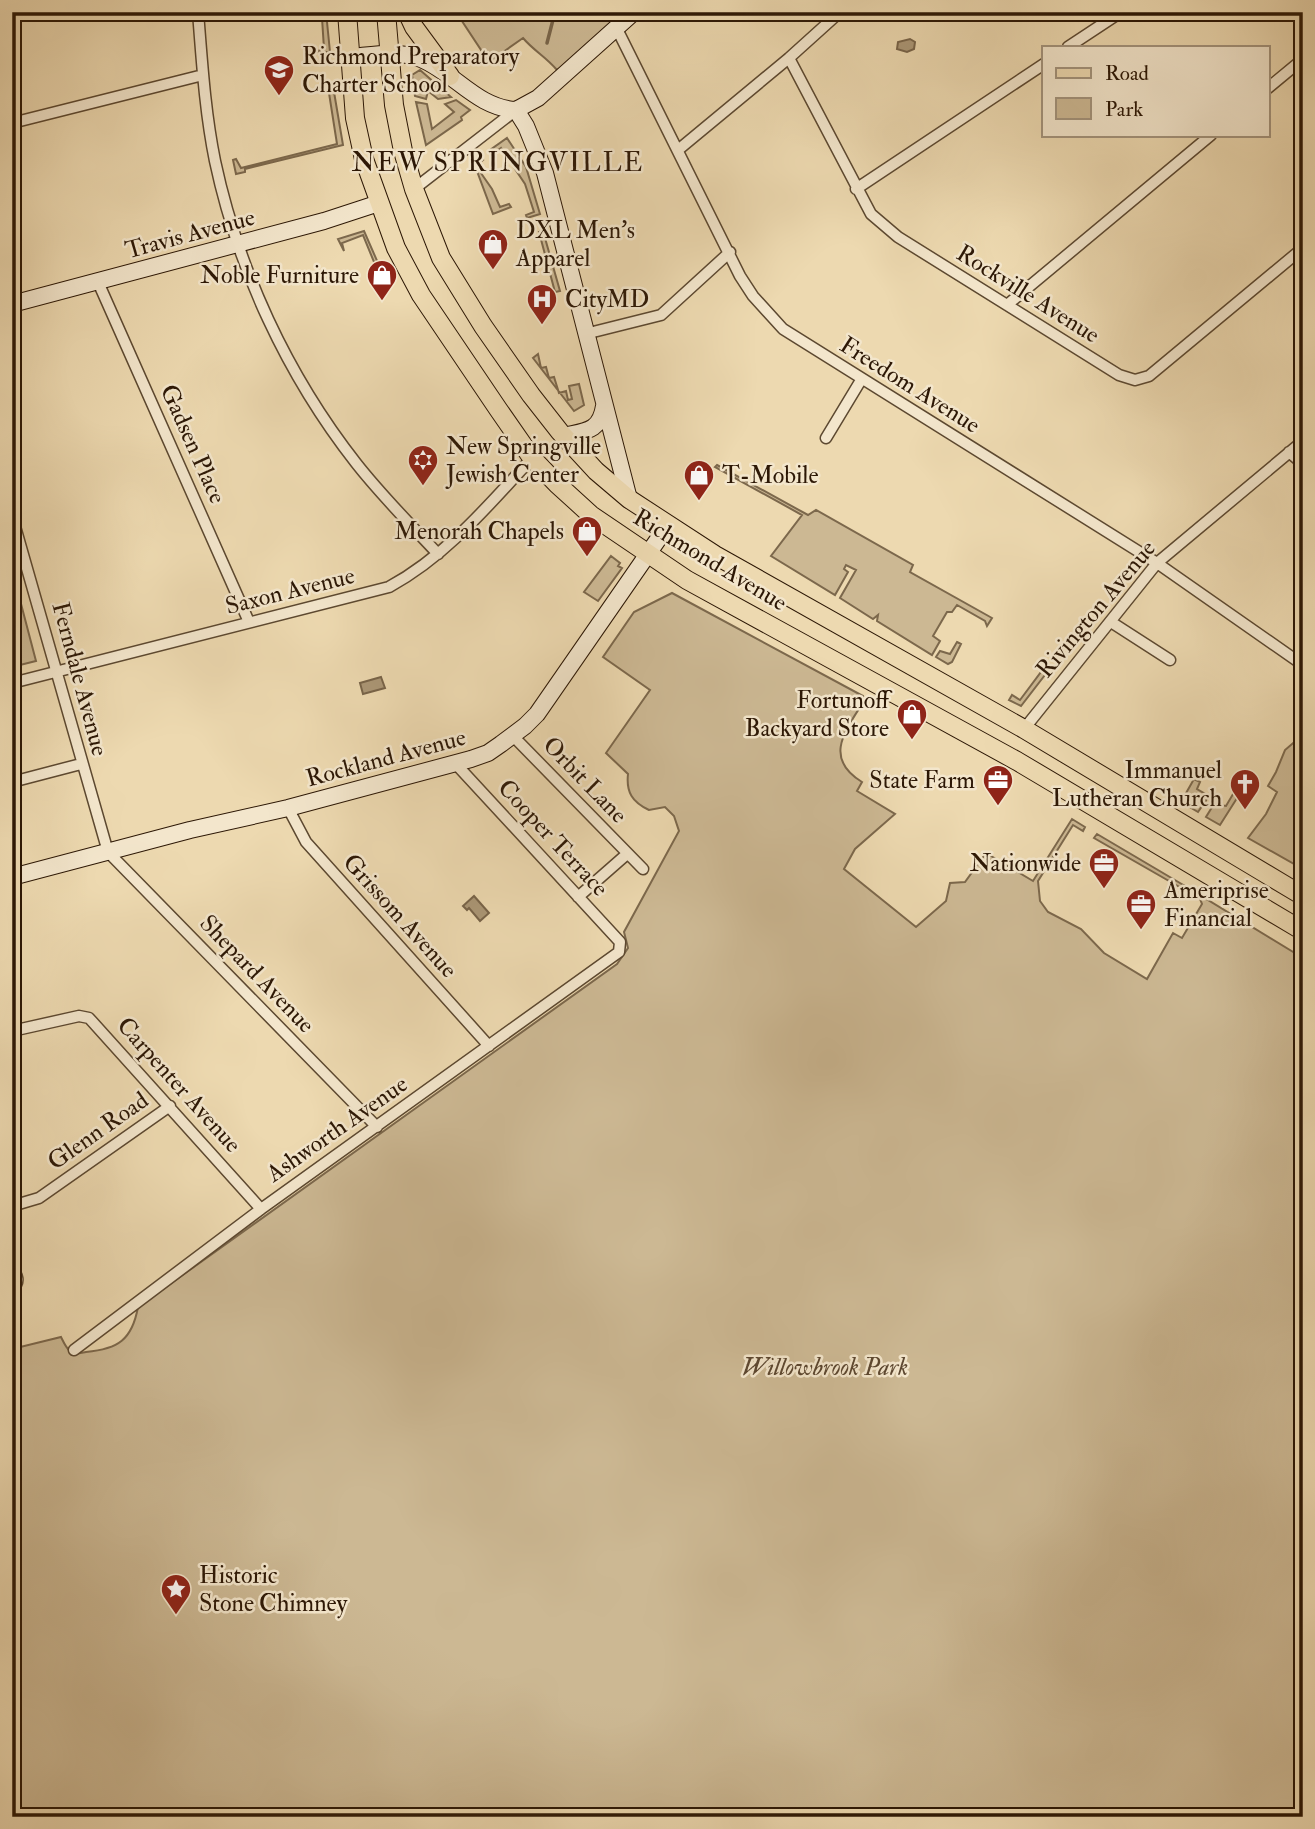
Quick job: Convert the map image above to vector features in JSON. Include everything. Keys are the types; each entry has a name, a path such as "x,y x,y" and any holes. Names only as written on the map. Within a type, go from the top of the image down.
{"main road":[{"name":"Richmond Avenue","path":"347,12 355,118 364,159 396,248 421,295 532,458 591,515 687,580 1017,761 1303,931"},
{"name":"Richmond Avenue","path":"386,12 394,105 403,151 414,189 450,275 531,395 596,471 629,499 789,598 1024,729 1303,896"},
{"path":"407,12 414,27 450,76"}],"street":[{"path":"198,12 203,75 215,159 237,245 282,347 329,425 377,488 438,554"},
{"path":"414,189 516,110 538,98 634,12"},
{"path":"678,150 840,12"},
{"path":"1070,46 1121,12"},
{"name":"Freedom Avenue","path":"617,30 740,276 767,314 800,342 1157,563 1303,665"},
{"path":"351,57 402,54 420,59 494,107 516,110"},
{"name":"Rockville Avenue","path":"789,58 871,214 898,237 1119,375 1135,380 1149,376 1303,248"},
{"path":"1270,86 1303,59"},
{"path":"856,189 1042,65"},
{"path":"12,123 203,75"},
{"path":"516,110 526,126 544,173 629,499"},
{"path":"1007,305 1210,136"},
{"name":"Travis Avenue","path":"12,304 237,245 379,203"},
{"path":"585,334 662,315 730,252"},
{"name":"Gadsen Place","path":"99,282 249,622"},
{"path":"826,438 862,380"},
{"path":"564,436 595,427 600,422 604,404"},
{"name":"Rivington Avenue","path":"1024,729 1157,563 1303,441"},
{"path":"1289,452 1303,464"},
{"name":"Saxon Avenue","path":"12,683 389,587 438,554 532,458"},
{"name":"Ferndale Avenue","path":"12,516 107,852"},
{"name":"Rockland Avenue","path":"12,877 190,830 288,808 488,753 525,726 549,697 668,524"},
{"path":"1111,622 1170,660"},
{"name":"Orbit Lane","path":"513,736 643,869"},
{"name":"Cooper Terrace","path":"455,763 620,942"},
{"path":"12,782 81,764"},
{"name":"Grissom Avenue","path":"288,808 306,842 489,1046"},
{"name":"Shepard Avenue","path":"107,852 377,1126"},
{"name":"Orbit Lane","path":"578,897 628,854"},
{"name":"Ashworth Avenue","path":"74,1350 261,1209 619,952 620,942"},
{"name":"Carpenter Avenue","path":"12,1031 79,1016 89,1018 261,1209"},
{"name":"Glenn Road","path":"12,1206 39,1198 170,1106"},
{"path":"12,1267 18,1278 18,1283 12,1289"}],"green space":[{"path":"308,12 326,12 330,52 314,52 324,49 322,18 311,18"},
{"path":"456,12 625,12 557,70 523,38 489,62"},
{"path":"420,70 451,97 438,99 428,91 426,99 415,96 412,75"},
{"path":"334,92 343,145 245,169 245,172 236,174 233,160 236,159 241,168 337,144 329,93"},
{"path":"456,100 470,110 461,117 462,120 426,145 416,102 427,104 432,129 454,112 445,104"},
{"path":"507,138 526,167 540,214 527,218 526,215 534,212 525,184 501,148 493,154 490,150"},
{"path":"481,158 483,160 476,166 492,189 500,207 509,204 511,207 493,214 474,163"},
{"path":"364,231 378,263 374,262 363,235 342,243 344,251 338,239"},
{"path":"543,231 560,291 555,292 539,232"},
{"path":"538,354 541,368 546,367 549,378 554,377 558,391 533,358"},
{"path":"579,384 584,405 574,411 560,393 566,391 568,400 572,399 569,386"},
{"path":"717,465 808,515 816,510 913,565 910,572 992,618 987,626 985,621 957,605 952,612 947,612 933,636 940,641 932,655 877,621 878,615 873,619 840,598 856,570 846,565 844,569 848,572 835,595 771,556 802,515 715,467"},
{"path":"611,556 622,568 598,601 584,592"},
{"name":"Willowbrook Park","path":"672,593 863,696 864,701 845,733 840,754 850,773 862,782 857,791 895,814 855,849 844,869 916,927 946,901 950,883 965,882 986,853 1033,881 1072,819 1085,827 1083,831 1073,825 1038,881 1040,901 1048,912 1081,929 1104,953 1147,979 1173,933 1182,938 1202,904 1198,894 1303,958 1303,1817 12,1817 12,1349 61,1337 69,1350 75,1353 97,1351 122,1341 132,1328 138,1307 617,964 628,948 624,932 679,831 674,816 665,807 649,810 634,800 629,791 628,774 606,753 650,690 603,657 634,612"},
{"path":"20,600 36,661 12,667 13,603"},
{"path":"957,642 961,644 952,662 948,664 936,657 940,651 950,654"},
{"path":"1044,668 1048,671 1021,706 1009,700 1012,695 1020,700"},
{"path":"1303,732 1303,869 1248,838 1266,814 1277,792 1268,786 1285,750"},
{"path":"1194,779 1200,782 1197,789 1209,796 1198,812 1181,802"},
{"path":"1236,789 1239,795 1220,825 1206,817 1214,804 1226,806"},
{"path":"1097,834 1185,886 1183,889 1094,838"}],"shaded area":[{"path":"910,39 915,42 914,49 907,52 897,49 898,42"},
{"path":"381,677 385,688 363,694 360,683"},
{"path":"474,896 489,913 480,921 469,908 467,910 463,906"}],"waterway":[{"path":"547,43 555,12"}],"place":[{"name":"Richmond Preparatory Charter School","path":"279,97"},
{"name":"DXL Men's Apparel","path":"493,271"},
{"name":"Noble Furniture","path":"382,302"},
{"name":"CityMD","path":"542,326"},
{"name":"New Springville Jewish Center","path":"423,487"},
{"name":"T-Mobile","path":"699,502"},
{"name":"Menorah Chapels","path":"587,558"},
{"name":"Fortunoff Backyard Store","path":"912,741"},
{"name":"State Farm","path":"998,807"},
{"name":"Immanuel Lutheran Church","path":"1245,811"},
{"name":"Nationwide","path":"1104,890"},
{"name":"Ameriprise Financial","path":"1141,931"},
{"name":"Historic Stone Chimney","path":"176,1616"}],"district":[{"name":"NEW SPRINGVILLE","path":"498,163"}]}
